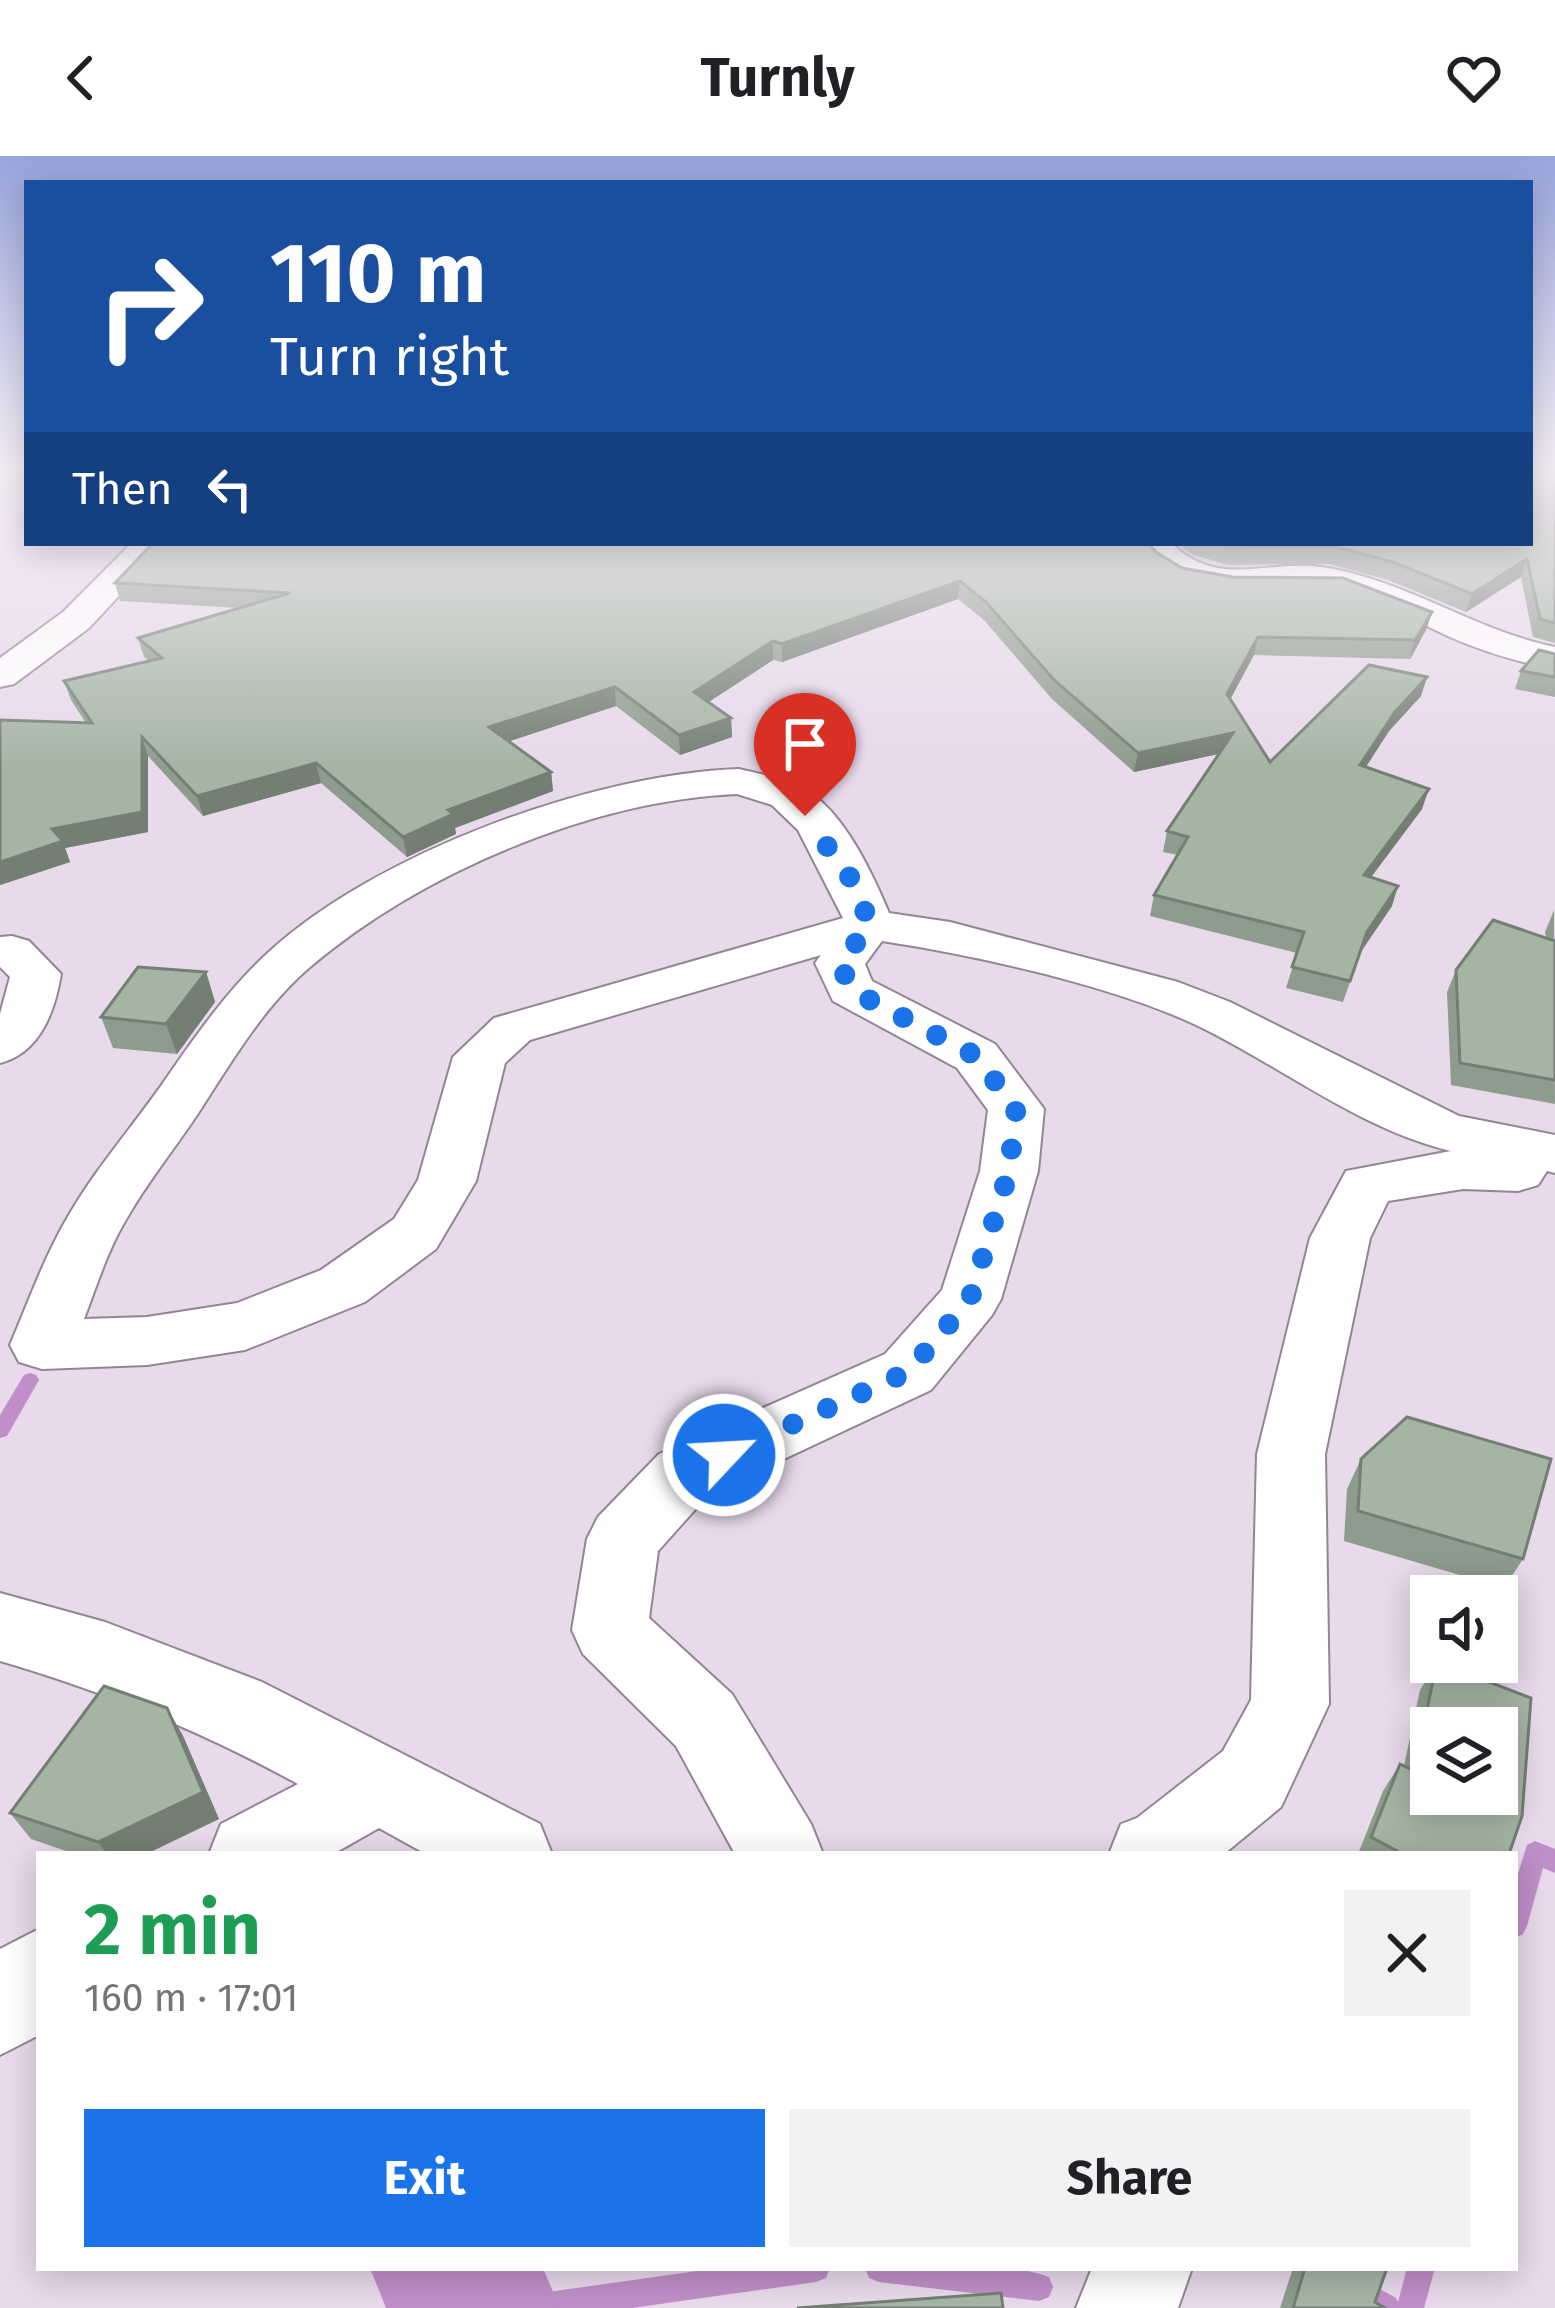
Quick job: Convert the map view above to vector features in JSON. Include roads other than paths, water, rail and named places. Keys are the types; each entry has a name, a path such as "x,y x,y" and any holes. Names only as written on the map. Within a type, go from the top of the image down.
{"street":[{"path":"0,676 76,620 129,566"},
{"path":"1174,566 1194,578 1241,582 1326,578 1410,604 1506,650 1555,658"},
{"path":"21,1341 95,1221 227,1030 290,958 347,914 409,878 602,802 668,784 718,778 789,797 854,883 870,925"},
{"path":"21,1341 147,1341 245,1326 343,1286 415,1234 447,1181 480,1057 512,1029 870,925 950,937 1160,993 1212,1012 1385,1105 1446,1132 1555,1154"},
{"path":"779,1851 704,1720 610,1630 622,1539 684,1474 908,1372 970,1299 1009,1171 1016,1109 976,1056 851,990 840,963 870,925"},
{"path":"0,952 12,951 36,974 29,1012 0,1047"},
{"path":"1162,1851 1252,1779 1290,1704 1291,1454 1340,1238 1367,1185 1463,1169 1555,1173"},
{"path":"0,1627 105,1657 234,1708 504,1851"},
{"path":"256,1851 377,1785"},
{"path":"0,2010 36,1977"},
{"path":"1127,2308 1141,2271"}],"waterway":[{"path":"0,1431 30,1380"},
{"path":"1518,1915 1535,1853 1555,1861"},
{"path":"452,2271 478,2308"},
{"path":"534,2308 795,2271"},
{"path":"904,2271 1039,2287"},
{"path":"1321,2271 1386,2308"},
{"path":"1410,2308 1420,2271"}]}
